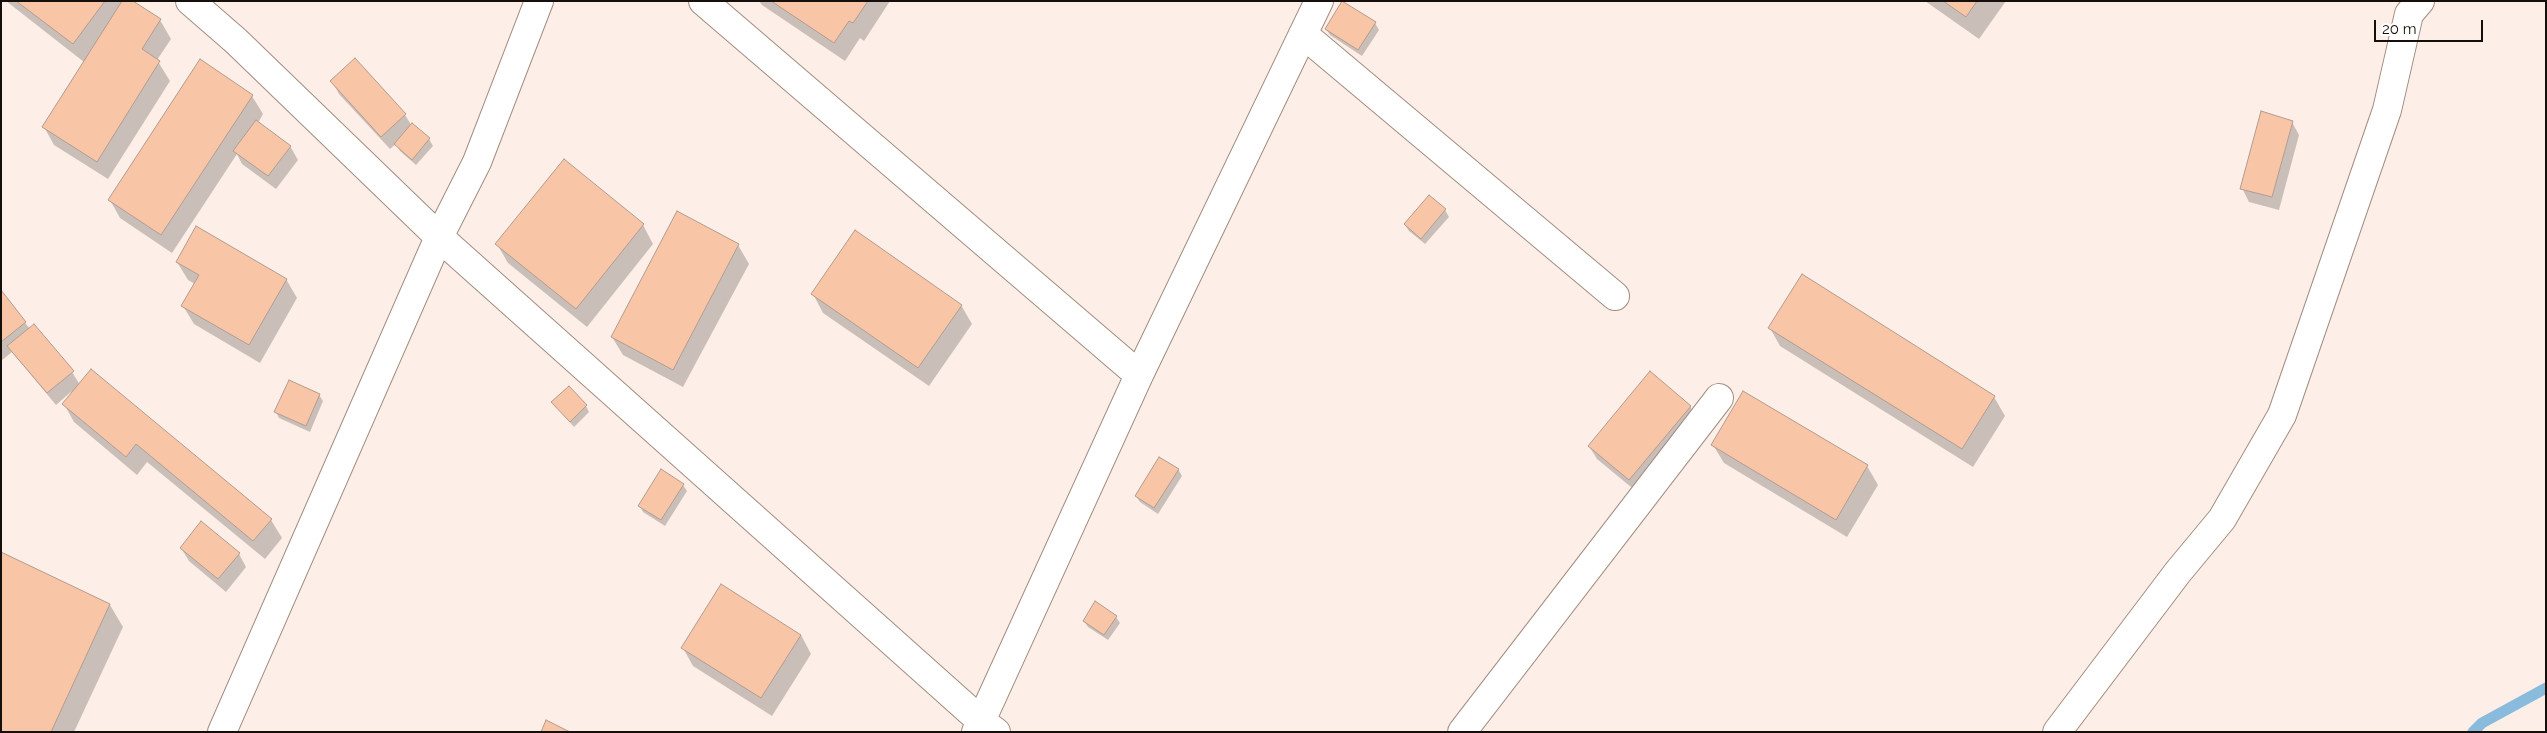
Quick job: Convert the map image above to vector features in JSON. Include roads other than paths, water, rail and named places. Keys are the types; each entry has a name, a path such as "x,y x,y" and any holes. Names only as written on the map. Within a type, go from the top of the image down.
{"street":[{"path":"190,1 236,41 439,237 984,728 1138,375 1319,1"},
{"path":"222,732 439,237 477,162 539,1"},
{"path":"703,1 1138,375"},
{"path":"2057,732 2178,572 2222,519 2282,415 2387,110 2409,14 2420,1"},
{"path":"1304,34 1615,296"},
{"path":"1462,732 1719,398"}],"waterway":[{"path":"2473,732 2482,723 2546,688"}]}
